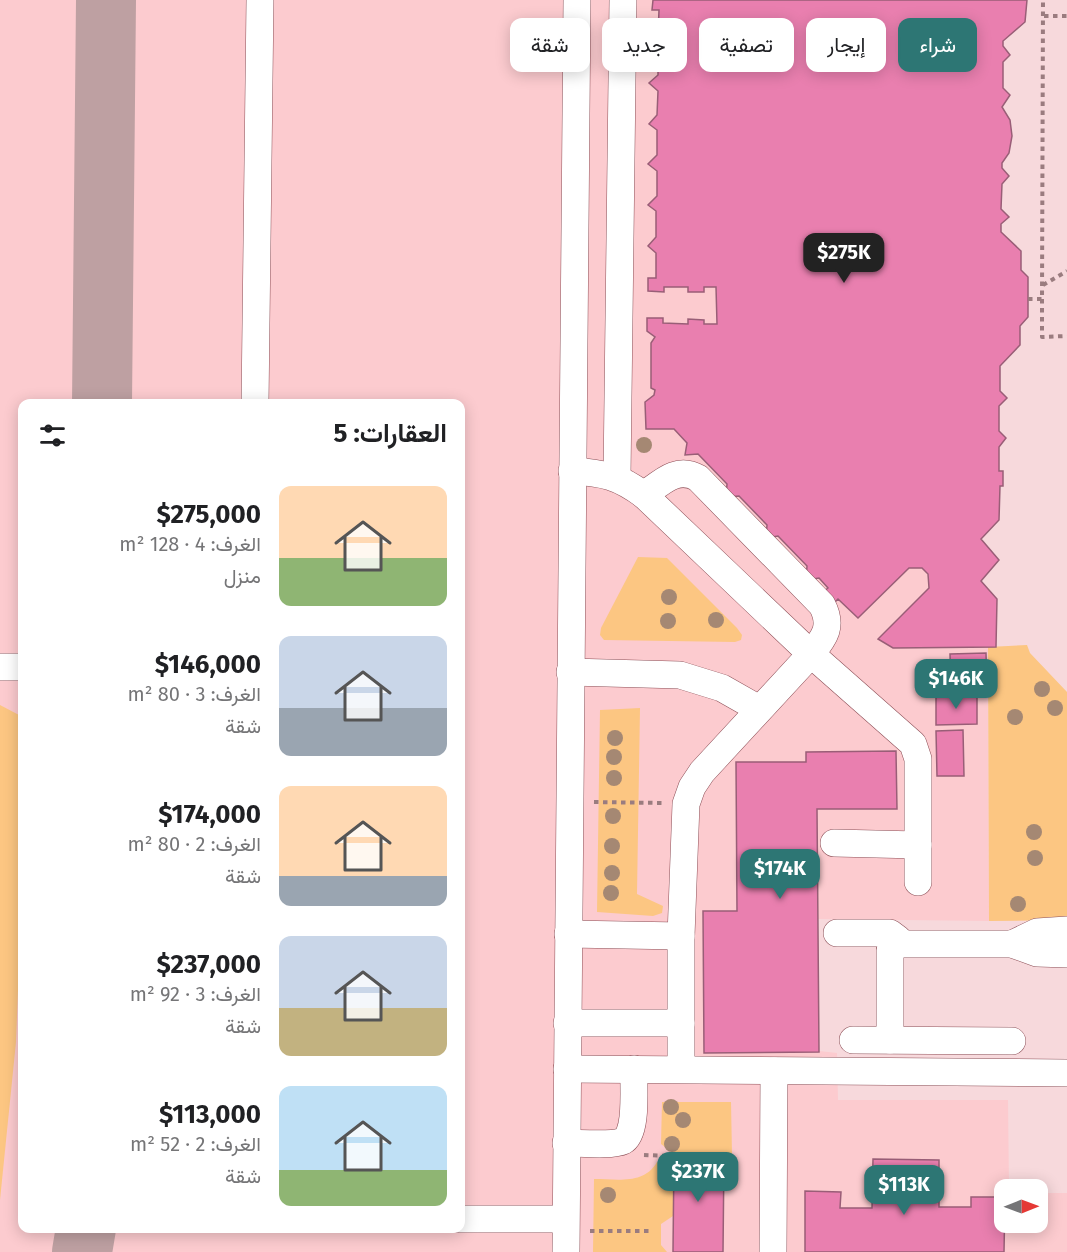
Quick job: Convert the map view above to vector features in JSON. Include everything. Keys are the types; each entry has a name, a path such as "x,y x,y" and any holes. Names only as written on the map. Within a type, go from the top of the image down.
{"lane":[{"path":"255,399 260,0"},
{"path":"465,1220 565,1234 577,0"},
{"path":"616,477 623,0"},
{"path":"572,471 601,472 616,477 644,495 811,654 913,744 918,759 918,882"},
{"path":"644,495 678,472 689,473 698,478 822,605 827,614 826,635 702,772 692,787 686,804 681,936 681,1069"},
{"path":"0,667 18,667"},
{"path":"570,672 680,675 722,688 759,709"},
{"path":"834,843 918,844"},
{"path":"1012,944 1037,932 1067,930"},
{"path":"837,933 890,933 898,939 899,944"},
{"path":"568,934 681,936"},
{"path":"890,1040 890,950 899,944 1012,944 1037,953 1067,954"},
{"path":"567,1023 681,1023"},
{"path":"853,1040 1012,1041"},
{"path":"567,1069 1067,1073"},
{"path":"566,1143 621,1142 630,1135 633,1124 634,1069"},
{"path":"773,1252 774,1071"}],"path":[{"path":"1044,0 1042,337 1067,336"},
{"path":"1044,16 1067,16"},
{"path":"1042,286 1067,271"},
{"path":"1028,299 1042,299"},
{"path":"569,802 686,804"},
{"path":"565,1234 652,1231"}],"shaded area":[{"path":"0,0 1027,0 1025,22 1003,41 1003,47 1010,55 1003,62 1003,88 1010,95 1002,107 1010,120 1012,136 1009,153 1002,163 1002,168 1009,176 1002,184 1001,209 1009,217 1001,224 1001,231 1021,251 1021,270 1028,277 1028,317 1020,326 1020,345 1000,366 1000,391 1007,398 999,407 999,431 1006,438 999,447 999,470 1003,471 1003,486 1000,487 999,520 981,539 999,560 981,581 997,599 996,647 988,647 989,921 818,919 819,1051 837,1053 838,1100 1008,1100 1009,1179 994,1179 994,1233 1048,1233 1048,1193 1067,1193 1067,1252 0,1252"},
{"path":"638,557 667,558 737,628 742,635 741,640 735,642 604,640 600,635 601,628"},
{"path":"1027,645 1030,653 1067,692 1067,920 989,921 988,647"},
{"path":"0,705 18,714 18,991 16,1042 0,1200"},
{"path":"640,708 637,894 663,906 662,913 653,916 597,912 600,710"},
{"path":"662,1102 731,1102 732,1155 674,1154 661,1144"},
{"path":"657,1162 674,1163 673,1216 661,1224 661,1245 667,1252 593,1252 594,1179 621,1180 637,1177 652,1169"}],"building":[{"path":"653,0 1027,0 1025,22 1003,41 1003,46 1010,55 1003,62 1003,88 1010,95 1002,107 1010,120 1012,136 1009,153 1002,163 1002,168 1009,176 1002,184 1001,209 1009,217 1001,224 1001,232 1021,251 1021,270 1028,277 1028,317 1020,326 1020,345 1000,366 1000,391 1007,398 999,406 999,431 1006,438 999,447 999,471 1003,471 1003,486 1000,486 999,520 981,539 999,560 981,581 997,599 996,647 893,648 878,639 929,588 928,574 922,568 909,568 858,618 838,599 834,603 823,592 828,588 819,578 806,580 807,566 778,536 766,538 767,525 739,496 726,497 727,484 698,454 685,455 687,443 674,429 646,429 645,402 654,395 655,390 651,388 651,343 655,337 647,331 647,318 663,318 663,323 688,324 688,319 704,320 704,324 717,324 716,287 704,287 704,292 688,292 688,287 664,287 664,292 648,291 648,278 656,278 656,253 648,246 656,237 656,211 648,205 657,196 657,171 648,164 657,155 657,130 649,124 657,115 658,91 649,83 658,75 658,72 687,72 687,18 659,18 659,10 652,10"},
{"path":"986,653 987,690 951,691 950,654"},
{"path":"977,695 977,724 936,725 936,696"},
{"path":"963,730 964,776 937,776 936,731"},
{"path":"896,751 897,809 817,809 819,1052 704,1053 703,911 737,911 736,762 806,762 806,752"},
{"path":"674,1154 724,1155 723,1252 673,1252"},
{"path":"873,1159 939,1160 939,1207 971,1207 971,1197 994,1197 994,1233 1004,1233 1004,1252 805,1252 805,1191 841,1192 840,1208 872,1208"}],"taxiway":[{"path":"102,399 106,0"},
{"path":"82,1252 85,1233"}]}
